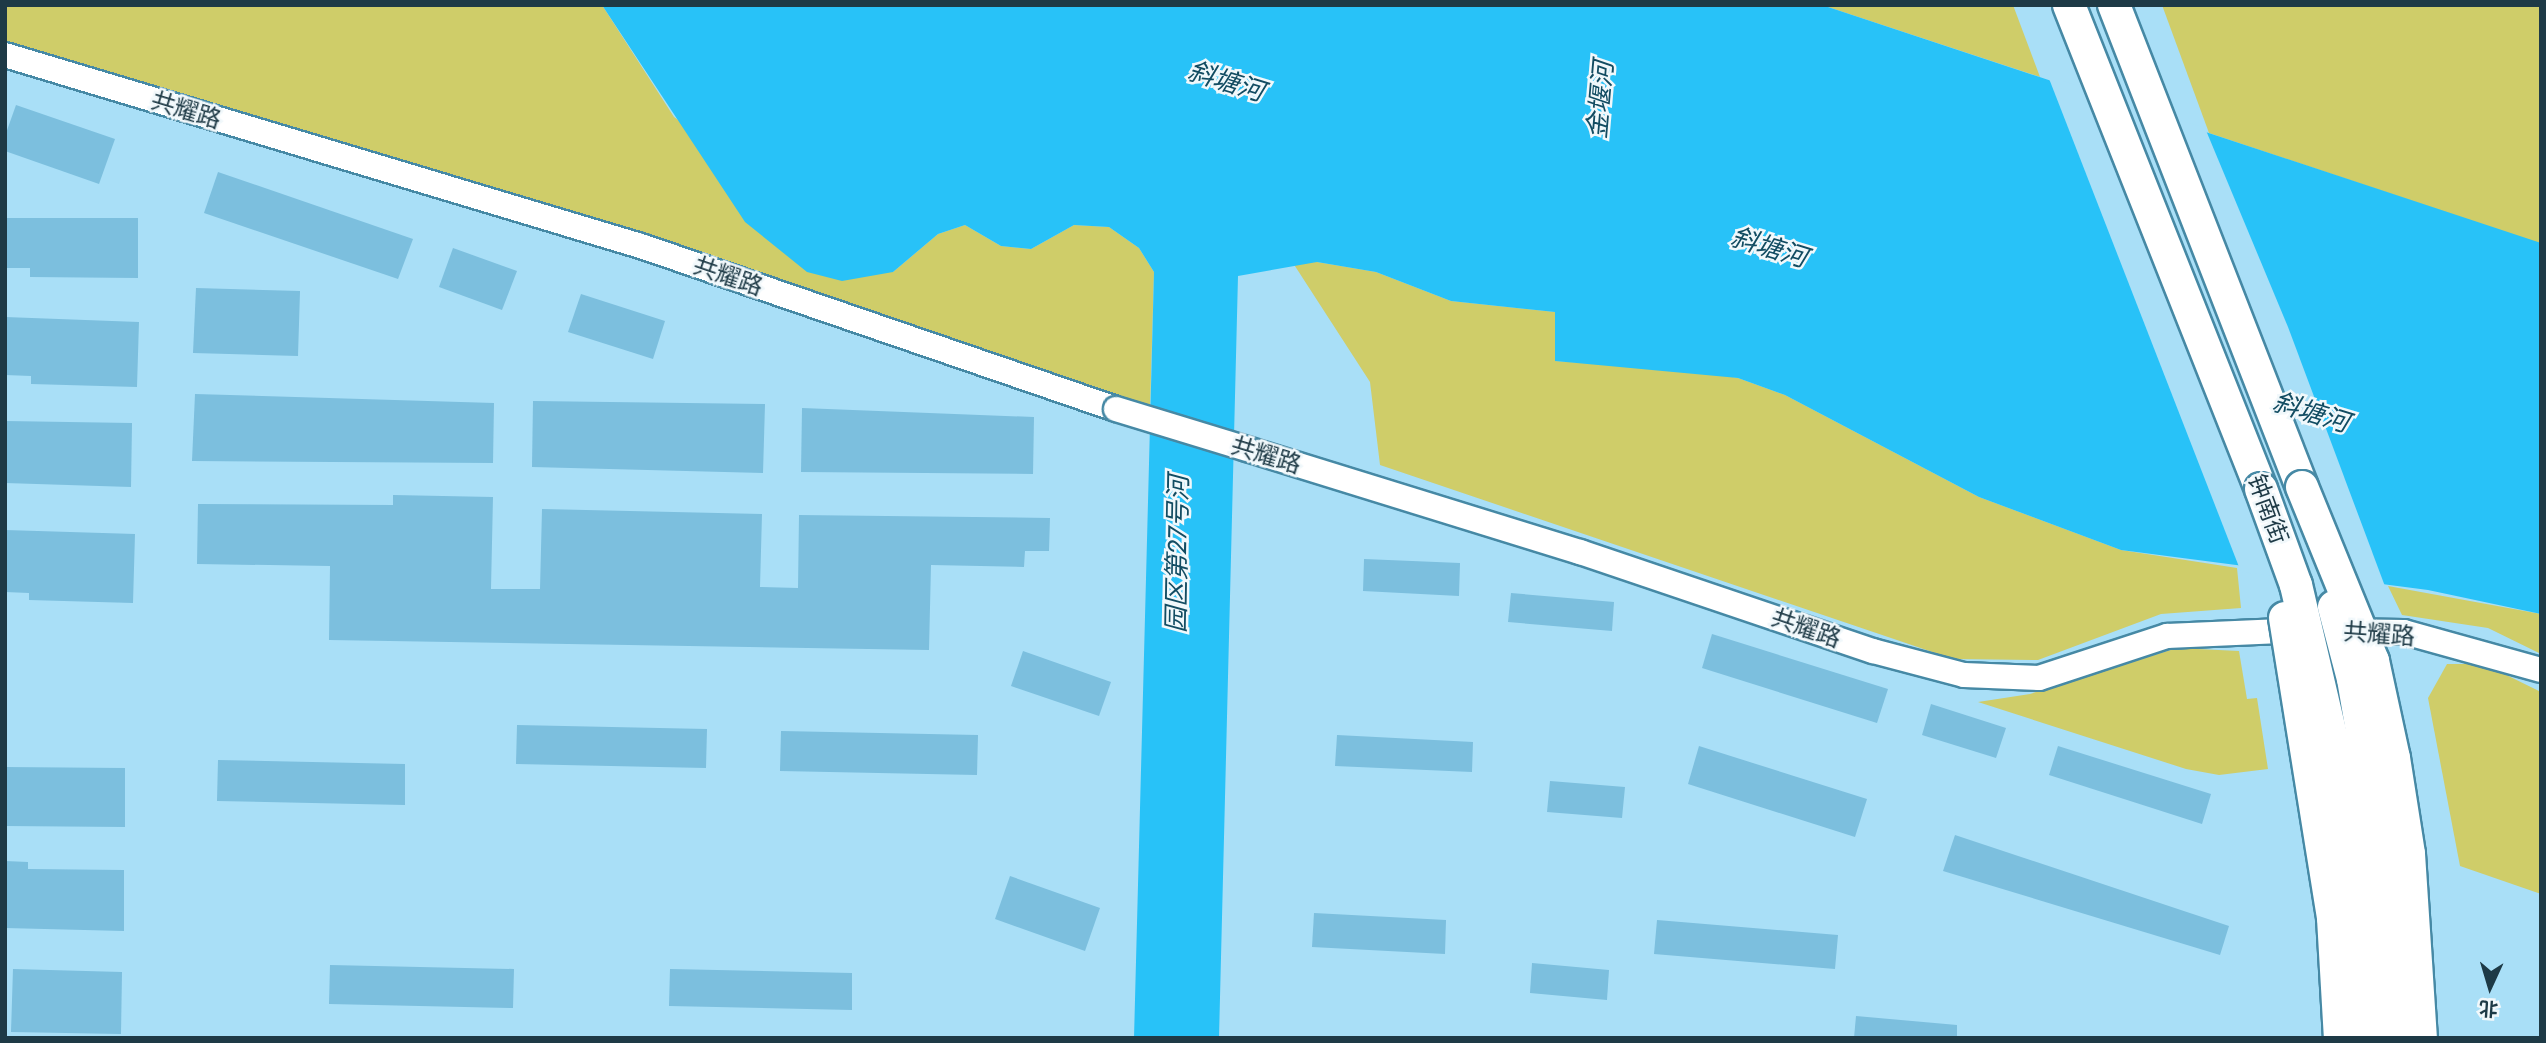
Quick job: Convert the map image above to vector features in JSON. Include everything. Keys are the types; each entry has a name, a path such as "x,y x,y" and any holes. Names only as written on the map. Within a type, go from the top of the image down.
{"main road":[{"name":"钟南街","path":"2069,5 2296,584 2342,782 2365,962 2368,1038"},
{"name":"钟南街","path":"2114,5 2302,487 2353,679 2370,774 2390,920 2394,1038"},
{"path":"2302,487 2373,661 2395,758 2410,867 2421,1038"},
{"path":"2261,489 2325,853 2339,984 2340,1038"}],"street":[{"name":"共耀路","path":"5,55 641,246 1116,409 1580,552 1873,651 1964,675 2004,679 2058,675 2167,636 2251,629 2404,632 2541,670"}],"shaded area":[{"path":"5,5 602,5 674,117 893,272 938,234 965,225 1001,246 1031,249 1074,225 1109,227 1139,248 1154,272 1150,410 5,52"},
{"path":"1822,5 2013,5 2040,77"},
{"path":"2162,5 2541,5 2541,244 2209,133"},
{"path":"1317,262 1376,272 1451,301 1555,312 1555,361 1699,371 1738,378 1785,395 1979,497 2121,550 2237,568 2241,608 2161,614 2038,660 1953,659 1380,465 1370,382 1293,263"},
{"path":"2388,586 2541,614 2541,654 2488,628 2402,615"},
{"path":"2177,648 2239,651 2247,699 2257,698 2268,769 2219,775 2186,769 1978,702 2030,694"},
{"path":"2447,664 2484,664 2541,692 2541,894 2460,866 2428,698"}],"water":[{"path":"602,5 1822,5 2541,243 2541,614 2428,590 2121,550 1979,497 1785,395 1738,378 1555,361 1555,312 1451,301 1376,272 1317,262 1238,276 1219,1038 1134,1038 1154,272 1139,248 1109,227 1074,225 1031,249 1001,246 965,225 938,234 893,272 842,281 807,272 745,222"}],"pier":[{"path":"2048,76 2205,128 2288,327 2386,589 2241,572"}],"building":[{"path":"16,105 115,139 99,184 5,151 5,136"},
{"path":"218,172 413,239 398,279 204,213"},
{"path":"5,218 138,218 138,278 30,277 30,268 5,268"},
{"path":"453,248 517,271 502,310 439,287"},
{"path":"196,288 300,291 298,356 193,353"},
{"path":"581,294 665,321 653,359 568,332"},
{"path":"5,317 139,322 137,387 31,384 31,376 5,375"},
{"path":"195,394 494,403 493,463 192,461"},
{"path":"533,401 765,404 763,473 532,467"},
{"path":"802,408 1034,417 1033,474 801,472"},
{"path":"5,421 132,423 131,487 5,483"},
{"path":"393,495 493,497 491,589 540,589 542,509 762,514 760,587 798,588 799,515 1050,518 1049,551 1025,551 1024,567 931,565 929,650 329,640 330,566 197,564 198,504 393,505"},
{"path":"5,530 135,534 133,603 29,600 29,593 5,592"},
{"path":"1364,559 1460,563 1459,596 1363,591"},
{"path":"1511,593 1614,602 1612,631 1508,622"},
{"path":"1712,634 1888,689 1877,723 1702,668"},
{"path":"1023,651 1111,682 1099,716 1011,686"},
{"path":"1931,704 2006,728 1996,758 1922,735"},
{"path":"517,725 707,729 706,768 516,764"},
{"path":"781,731 978,735 977,775 780,771"},
{"path":"1337,735 1473,742 1472,772 1335,766"},
{"path":"1699,746 1867,799 1855,837 1688,784"},
{"path":"2058,746 2211,794 2202,824 2049,775"},
{"path":"218,760 405,764 405,805 217,801"},
{"path":"5,767 125,768 125,827 5,826"},
{"path":"1550,781 1625,787 1622,818 1547,812"},
{"path":"1955,835 2229,926 2220,955 1943,871"},
{"path":"5,861 28,862 28,869 124,870 124,931 5,928"},
{"path":"1010,876 1100,908 1085,951 995,919"},
{"path":"1314,913 1446,920 1445,954 1312,947"},
{"path":"1657,920 1838,935 1835,969 1654,954"},
{"path":"1532,963 1609,970 1607,1000 1530,993"},
{"path":"330,965 514,969 513,1008 329,1004"},
{"path":"13,969 122,972 121,1034 11,1032"},
{"path":"670,969 852,973 852,1010 669,1006"},
{"path":"1856,1016 1957,1025 1957,1038 1854,1038"}],"water label":[{"name":"斜塘河","path":"1226,82"},
{"name":"金堰河","path":"1601,100"},
{"name":"斜塘河","path":"1769,248"},
{"name":"斜塘河","path":"2311,413"},
{"name":"园区第27号河","path":"1178,554"}]}
